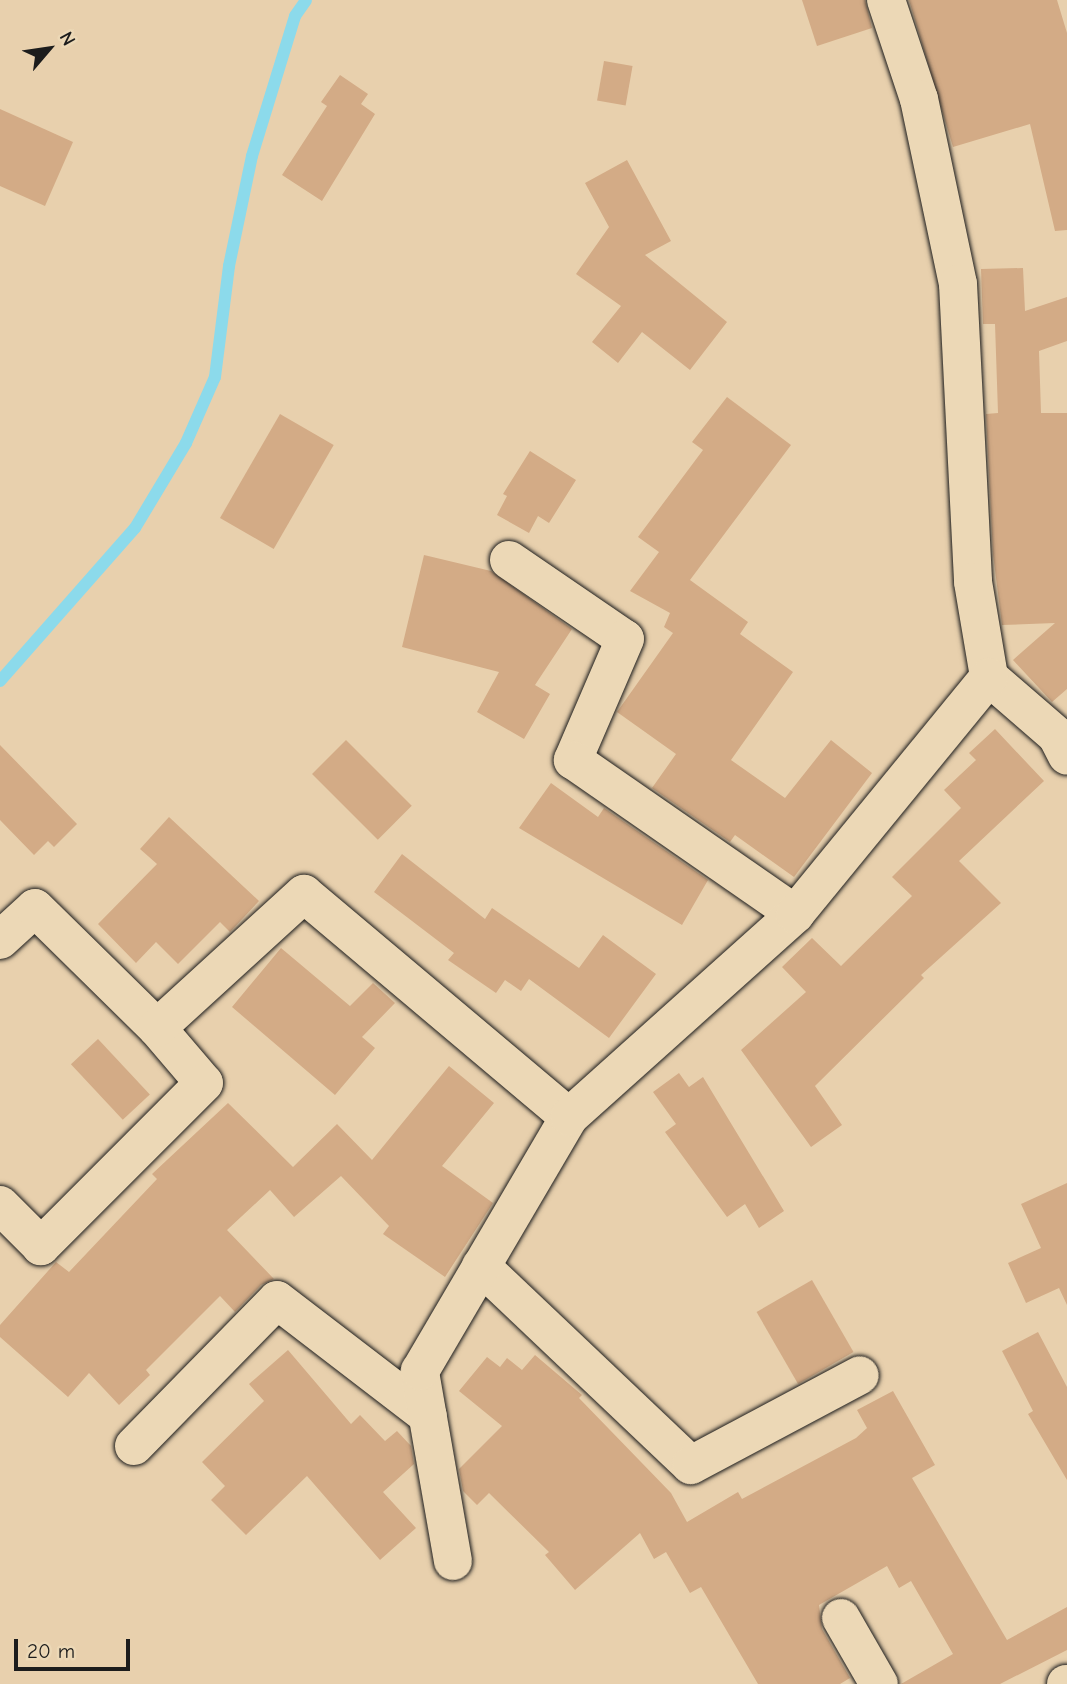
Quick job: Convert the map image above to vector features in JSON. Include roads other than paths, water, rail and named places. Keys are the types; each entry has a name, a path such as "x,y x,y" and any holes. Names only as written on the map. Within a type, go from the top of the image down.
{"street":[{"path":"886,0 919,99 958,284 973,582 989,677 1064,738"},
{"path":"509,560 625,639 573,760 794,914"},
{"path":"453,1561 420,1371 569,1117 794,914 989,677"},
{"path":"157,1028 304,894 569,1117"},
{"path":"0,940 35,908 157,1028 204,1083 41,1245 0,1205"},
{"path":"481,1266 691,1465 860,1375"},
{"path":"134,1446 277,1300 428,1416"},
{"path":"841,1618 879,1684"}],"waterway":[{"path":"0,681 135,528 186,443 215,377 229,266 252,156 295,16 306,0"}]}
